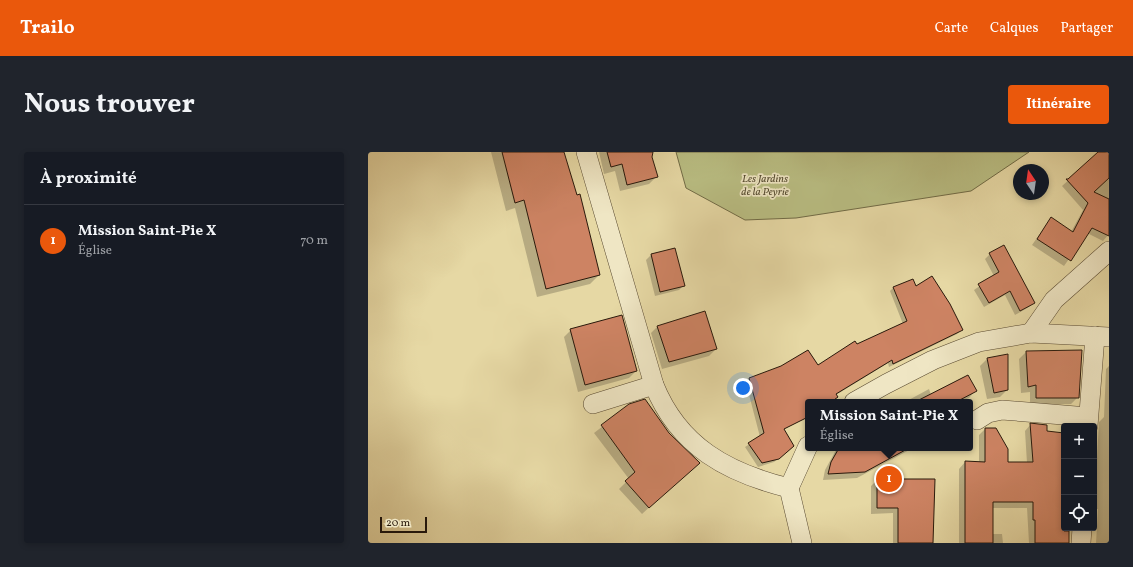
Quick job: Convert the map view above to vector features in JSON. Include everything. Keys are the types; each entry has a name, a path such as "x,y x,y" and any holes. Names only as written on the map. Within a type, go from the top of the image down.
{"street":[{"path":"586,152 654,385 671,418 702,450 728,467 757,480 789,488"},
{"path":"1030,333 1054,300 1109,251"},
{"path":"859,399 955,350 979,342 1030,333 1102,336 1088,421 1002,410 988,413 977,420"},
{"path":"594,404 654,385"},
{"path":"802,543 789,488 806,451"},
{"path":"1081,543 1082,531"}],"green space":[{"name":"Les Jardins de la Peyrie","path":"676,152 1029,152 971,191 796,218 745,220 686,188"}],"building":[{"path":"502,152 564,152 577,195 580,194 600,275 546,289 524,200 515,203"},
{"path":"607,152 653,152 652,157 658,177 627,185 622,164 611,167"},
{"path":"1098,152 1109,152 1109,178 1094,192 1109,199 1109,236 1092,228 1071,261 1037,239 1051,217 1073,232 1088,203 1066,179 1068,179"},
{"path":"1004,245 1035,303 1020,311 1010,291 989,303 978,284 999,272 989,253"},
{"path":"675,248 685,286 660,292 651,254"},
{"path":"932,276 950,304 963,330 893,364 892,360 836,394 838,397 835,399 805,399 805,418 784,429 794,446 779,459 762,463 748,443 764,433 749,378 781,366 808,350 818,365 855,341 857,344 907,321 893,287 913,279 916,286"},
{"path":"705,311 717,349 669,362 657,326"},
{"path":"622,315 637,371 585,385 570,329"},
{"path":"1082,350 1079,398 1036,398 1036,385 1028,387 1026,351"},
{"path":"1008,354 1008,390 994,393 987,358"},
{"path":"968,375 977,391 962,399 921,399"},
{"path":"645,399 669,433 700,463 649,508 625,481 635,472 601,425 629,404"},
{"path":"1030,423 1047,425 1047,431 1061,433 1061,531 1069,531 1069,543 1035,543 1033,502 993,502 993,543 965,543 965,461 985,462 985,428 996,428 1008,449 1008,462 1033,462"},
{"path":"837,451 904,451 865,472 828,474 831,462"},
{"path":"877,479 935,479 933,543 898,543 898,508 877,508"}],"place":[{"name":"Mission Saint-Pie X","path":"889,479"}]}
